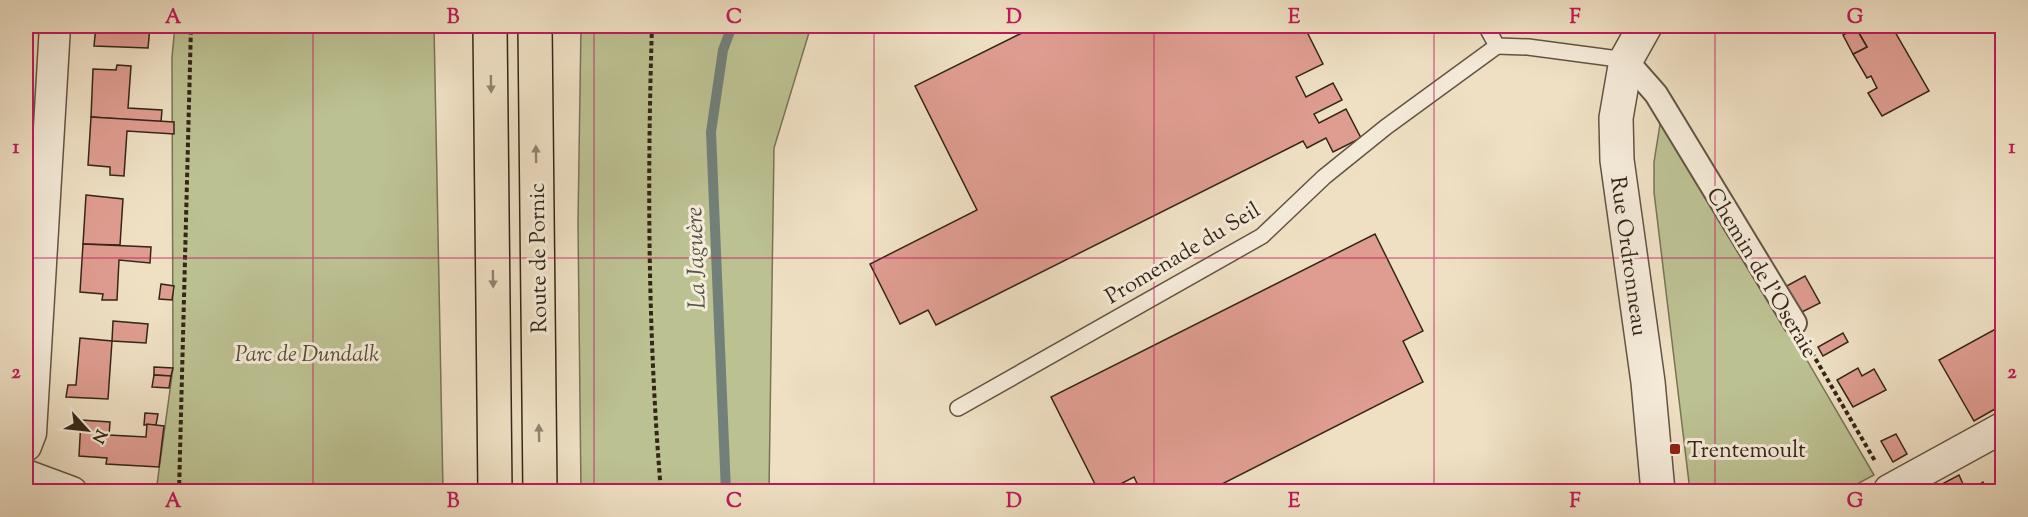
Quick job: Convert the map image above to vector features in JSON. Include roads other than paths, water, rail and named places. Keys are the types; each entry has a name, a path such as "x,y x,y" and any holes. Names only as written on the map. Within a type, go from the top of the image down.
{"main road":[{"name":"Route de Pornic","path":"490,26 495,492"},
{"name":"Route de Pornic","path":"535,26 540,492"}],"street":[{"path":"26,446 31,433 55,26"},
{"name":"Rue Ordronneau","path":"1645,26 1626,60 1616,118 1617,160 1648,382 1658,492"},
{"name":"Chemin de l'Oseraie","path":"1626,60 1656,94 1795,323"},
{"path":"1888,490 2002,428"},
{"path":"26,475 72,492"}],"lane":[{"path":"1486,26 1497,46 1528,47 1626,60"},
{"name":"Promenade du Seil","path":"958,408 1262,236 1324,177 1386,127 1497,46"}],"waterway":[{"name":"La Jaguère","path":"726,492 711,132 723,50 732,26"}],"place":[{"name":"Trentemoult","path":"1675,449"}],"park label":[{"name":"Parc de Dundalk","path":"307,353"}]}
